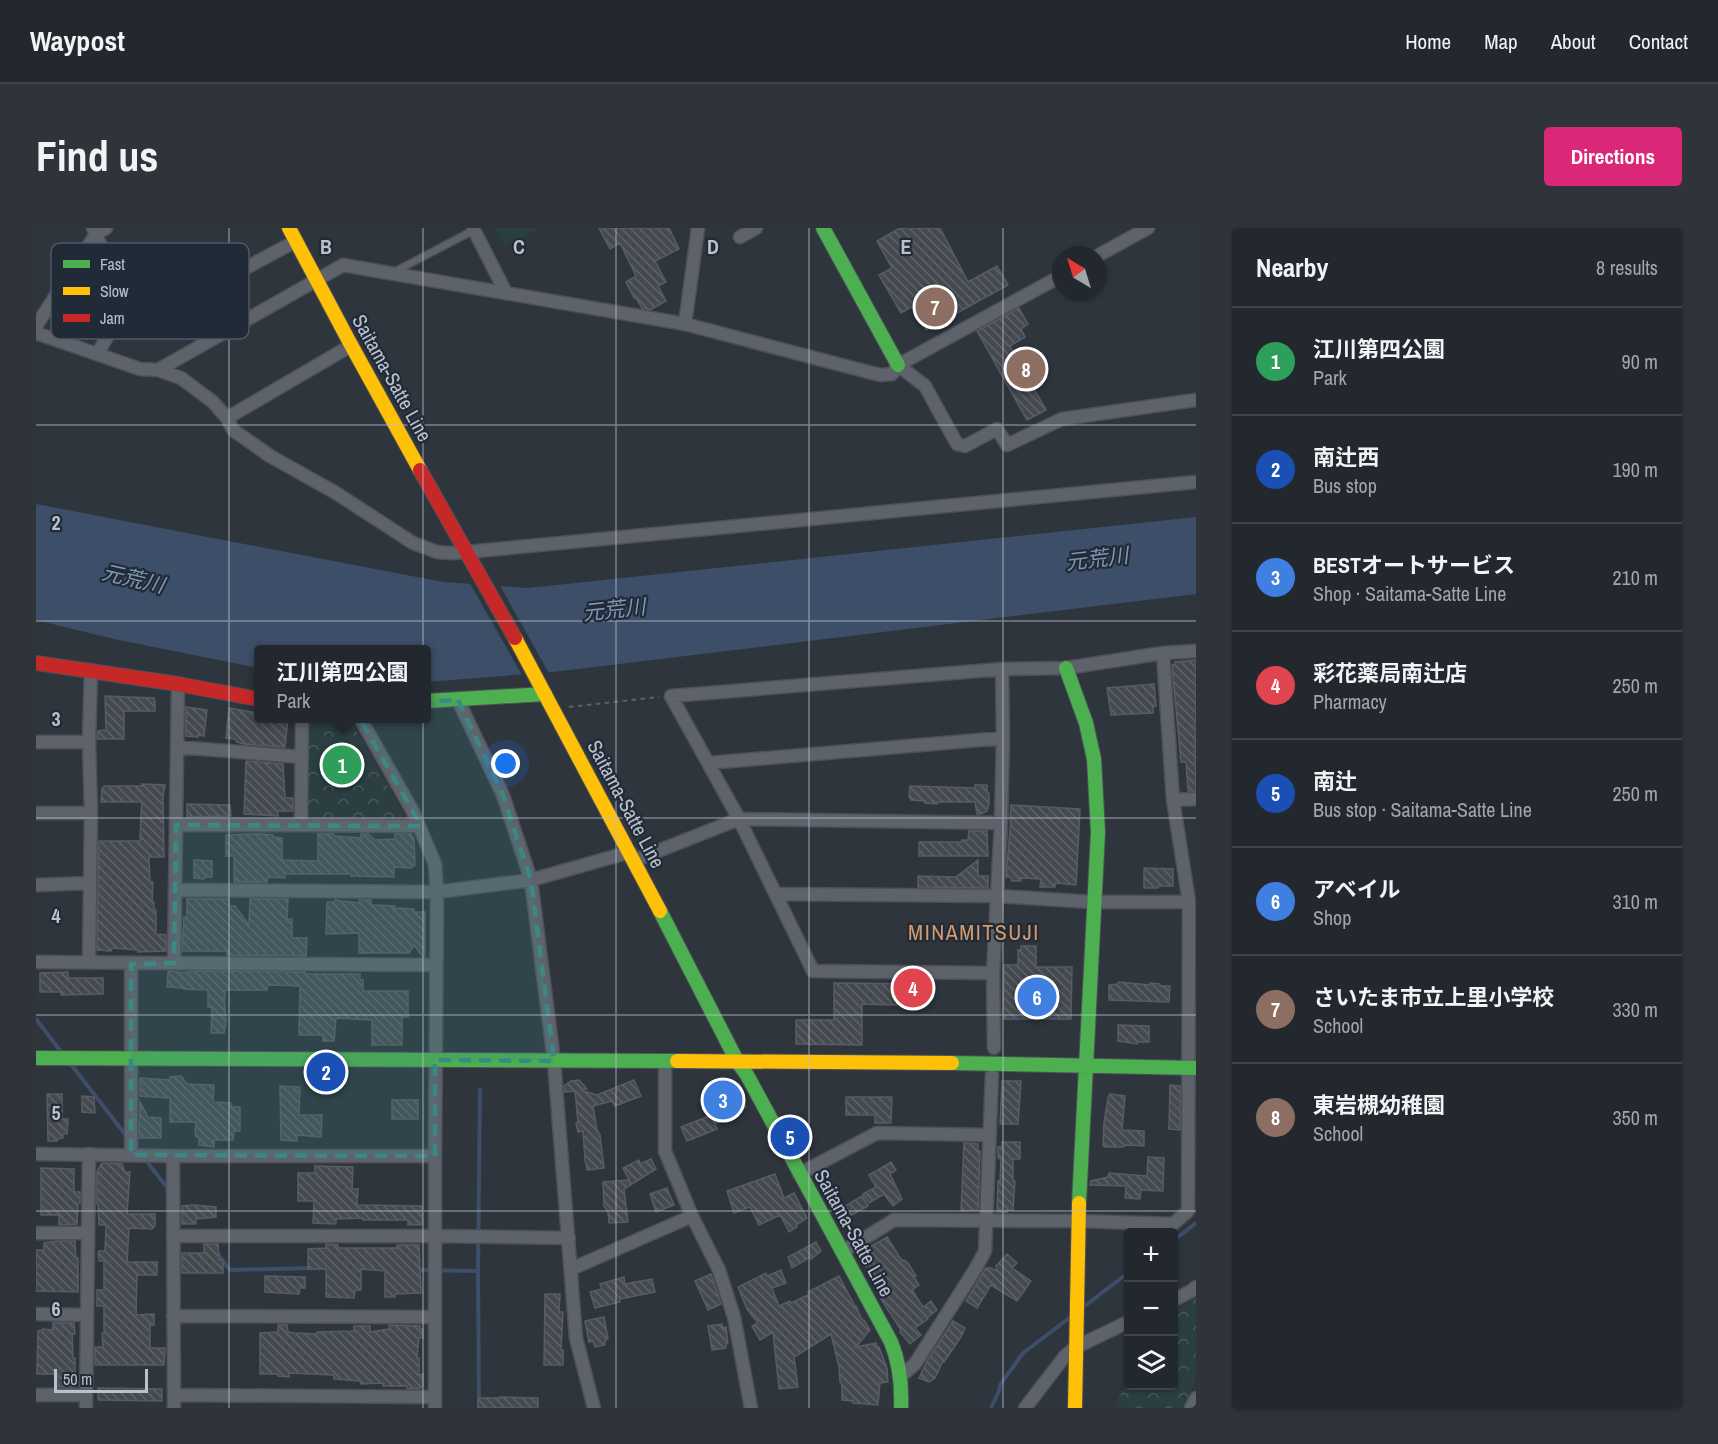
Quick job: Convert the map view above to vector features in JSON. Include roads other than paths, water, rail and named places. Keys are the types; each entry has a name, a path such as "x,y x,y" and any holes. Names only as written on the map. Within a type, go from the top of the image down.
{"street":[{"path":"685,324 698,228"},
{"path":"740,237 756,228"},
{"path":"823,228 898,365 925,386 957,444 965,446 997,429 1007,445 1062,419 1196,400"},
{"path":"1106,251 1148,228"},
{"path":"473,229 507,293"},
{"path":"90,243 98,230"},
{"path":"249,261 292,234"},
{"name":"Saitama-Satte Line","path":"292,234 543,689 737,1061 747,1075 891,1342 902,1375 901,1408"},
{"path":"249,318 343,265 685,324 880,375 892,374 898,365 1052,281"},
{"path":"36,327 51,304"},
{"path":"36,333 51,338"},
{"path":"53,339 140,369 158,370 181,378 213,402 227,418 233,430 270,456 336,493 413,543 437,552 469,555 1196,482"},
{"path":"97,354 106,339"},
{"path":"158,370 212,339"},
{"path":"227,418 352,345"},
{"path":"993,973 813,971 739,819 671,696 1002,669 1066,668 1162,653 1196,651"},
{"path":"842,1251 894,1220 1173,1224 1188,1210 1193,993 1189,902 1173,800 1162,653"},
{"path":"36,663 92,670 254,698"},
{"path":"1066,668 1086,723 1094,759 1098,832 1078,1221 1075,1408"},
{"path":"994,1048 993,973 1001,823 1002,669"},
{"path":"89,962 91,813 89,742 92,670"},
{"path":"174,963 178,684"},
{"path":"431,701 458,700 543,689"},
{"path":"458,700 503,795 531,880 554,1061 576,1338 594,1408"},
{"path":"301,825 302,723"},
{"path":"174,1395 435,1403 437,892 435,864 412,810 363,723"},
{"path":"708,763 1003,738"},
{"path":"36,742 89,742"},
{"path":"177,747 302,757"},
{"path":"1173,800 1196,799"},
{"path":"36,813 91,813"},
{"path":"175,890 437,892 531,880 632,856 739,819 1001,823"},
{"path":"176,825 419,826"},
{"path":"36,885 90,883"},
{"path":"776,894 998,896 1093,902 1189,902"},
{"path":"36,962 436,965"},
{"path":"131,964 131,1155"},
{"path":"36,1058 1086,1064 1192,1068"},
{"path":"665,1061 665,1151 718,1270 734,1317 751,1408"},
{"path":"902,1375 915,1364 985,1251 992,1075"},
{"path":"800,1174 877,1133 990,1135"},
{"path":"36,1154 435,1156"},
{"path":"86,1408 89,1154"},
{"path":"173,1156 174,1408"},
{"path":"571,1269 692,1216"},
{"path":"36,1233 88,1233"},
{"path":"173,1236 569,1238"},
{"path":"1178,1298 1196,1287"},
{"path":"36,1314 87,1315"},
{"path":"174,1316 435,1317"},
{"path":"1025,1408 1065,1356 1076,1347 1124,1324"},
{"path":"36,1395 86,1395"},
{"path":"1191,1408 1196,1398"}],"lane":[{"path":"393,273 473,229"}],"water":[{"name":"元荒川","path":"36,504 443,582 528,588 1196,517 1196,594 553,672 431,682 431,645 254,645 254,667 114,639 36,620"}],"waterway":[{"path":"36,1019 62,1053"},
{"path":"70,1063 128,1138"},
{"path":"479,1408 480,1090"},
{"path":"144,1158 169,1190"},
{"path":"1178,1237 1196,1223"},
{"path":"217,1253 230,1270 313,1268"},
{"path":"416,1270 478,1271"},
{"path":"1082,1308 1124,1276"},
{"path":"991,1408 1000,1385 1023,1353 1072,1316"}],"place":[{"name":"さいたま市立上里小学校","path":"935,307"},
{"name":"東岩槻幼稚園","path":"1026,369"},
{"name":"江川第四公園","path":"342,765"},
{"name":"彩花薬局南辻店","path":"913,988"},
{"name":"アベイル","path":"1037,997"},
{"name":"南辻西","path":"326,1072"},
{"name":"BESTオートサービス","path":"723,1100"},
{"name":"南辻","path":"790,1137"}],"district":[{"name":"MINAMITSUJI","path":"974,932"}]}
